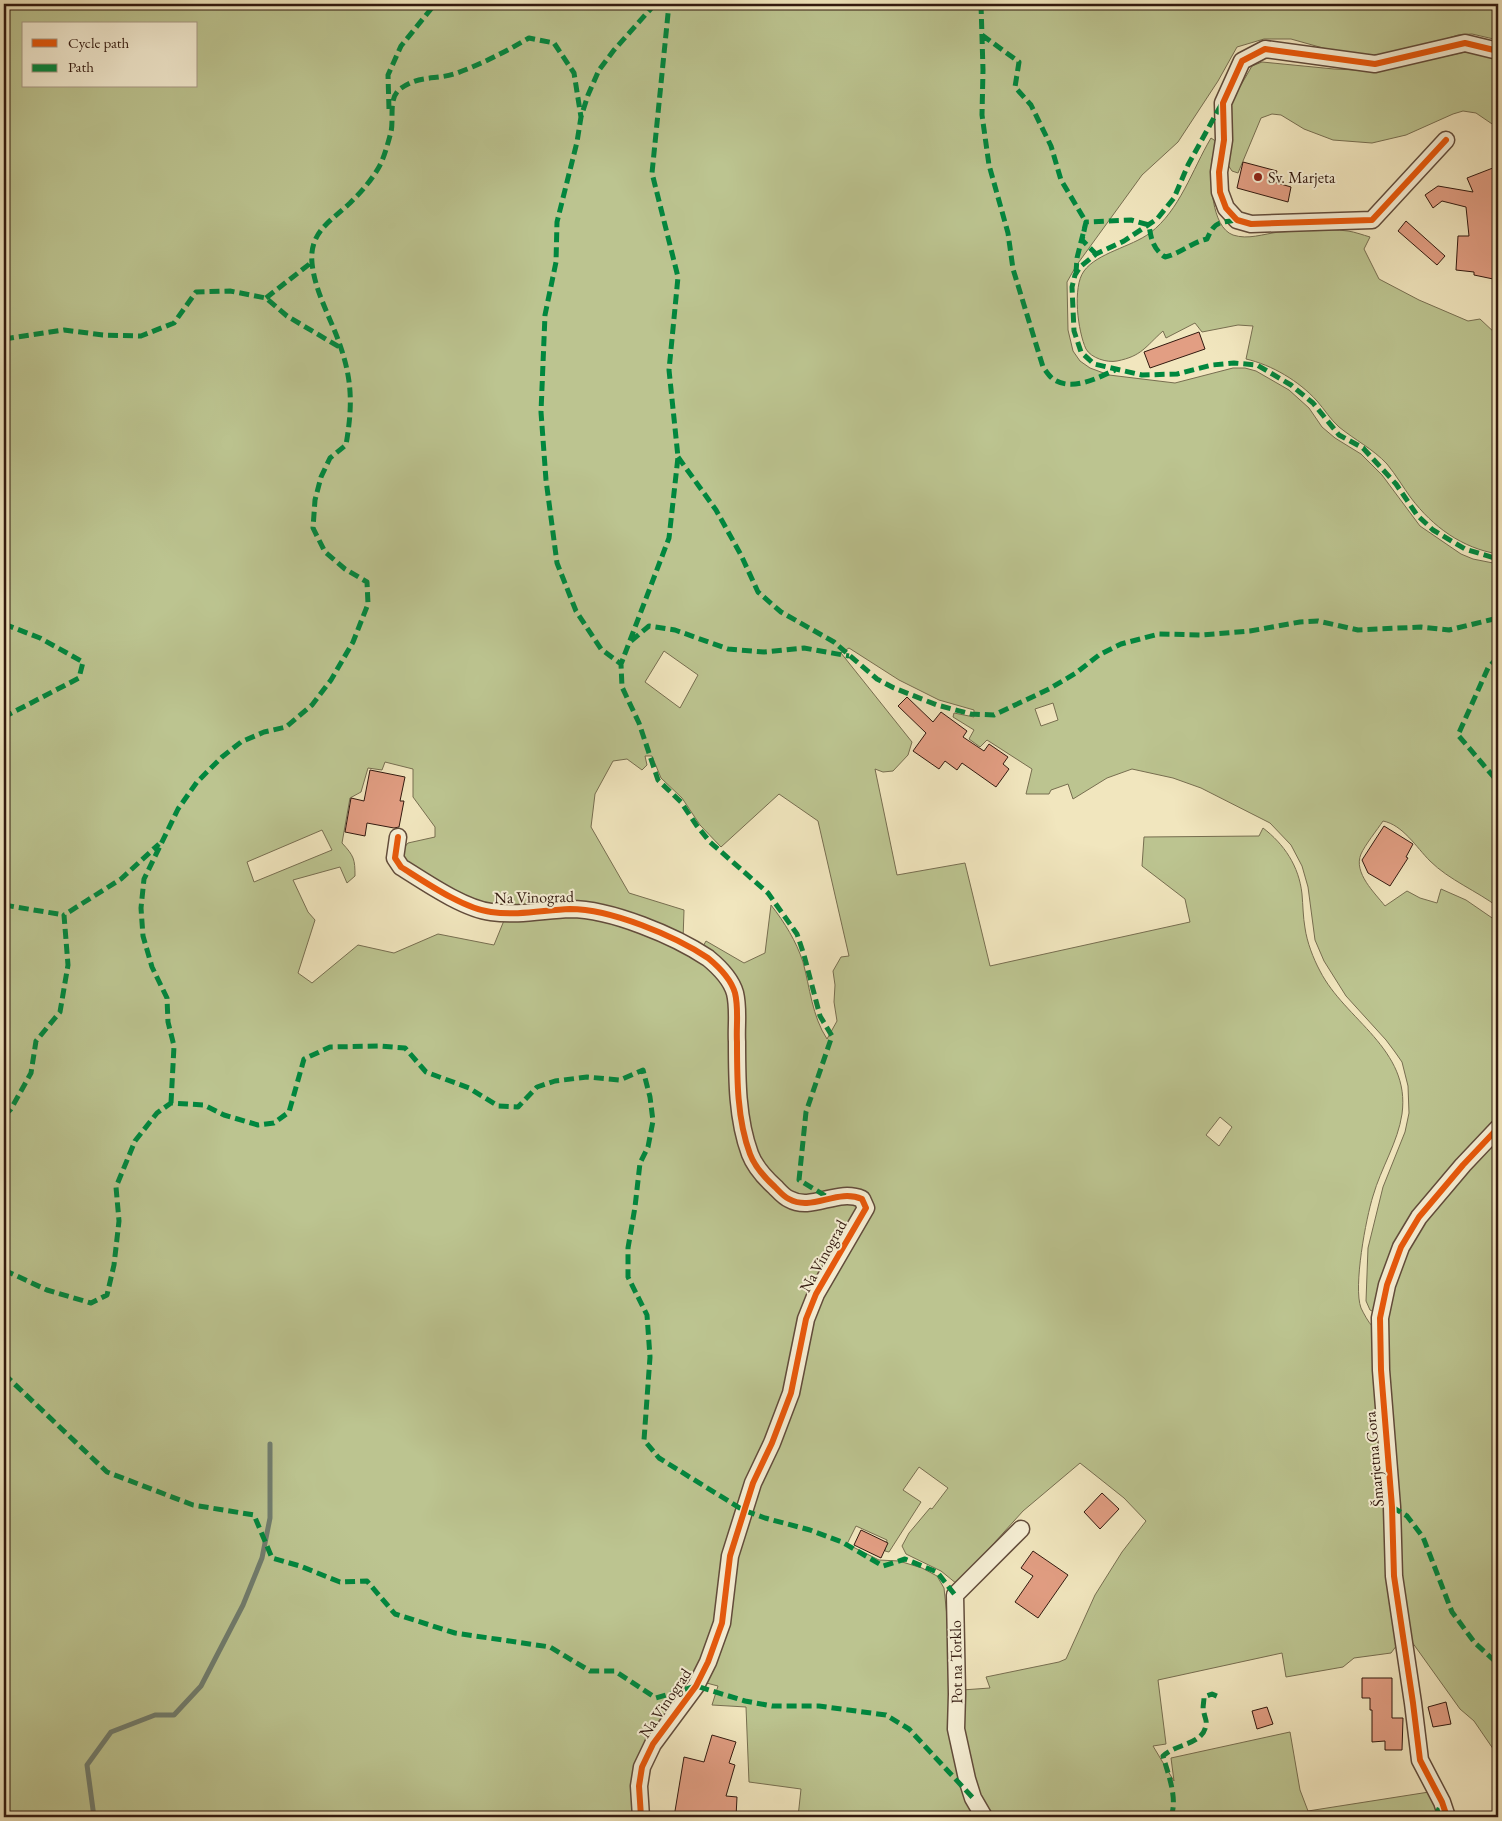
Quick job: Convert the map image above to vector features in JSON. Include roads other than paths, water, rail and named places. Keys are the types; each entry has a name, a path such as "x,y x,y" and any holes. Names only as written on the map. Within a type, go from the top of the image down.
{"street":[{"path":"1446,140 1372,220 1251,224 1237,220 1226,208 1220,192 1219,172 1224,140 1222,103 1242,61 1265,49 1375,64 1465,43 1498,51"},
{"name":"Na Vinograd","path":"398,837 395,858 401,867 467,904 490,912 518,914 571,909 592,911 660,932 721,968 734,992 741,1122 750,1156 764,1177 788,1199 799,1202 816,1202 839,1195 854,1195 862,1199 866,1208 816,1294 806,1319 791,1393 772,1443 753,1483 733,1547 722,1623 708,1662 696,1686 653,1744 642,1767 640,1786 641,1817"},
{"name":"Šmarjetna Gora","path":"1447,1817 1442,1802 1420,1760 1394,1576 1392,1507 1380,1370 1380,1318 1388,1285 1401,1247 1419,1217 1463,1165 1498,1128"},
{"name":"Pot na Torklo","path":"984,1817 970,1789 956,1729 955,1595 1021,1529"}],"waterway":[{"path":"94,1817 87,1765 111,1732 155,1715 174,1715 201,1686 243,1605 262,1558 270,1518 270,1444"}],"place":[{"name":"Sv. Marjeta","path":"1258,177"}]}
